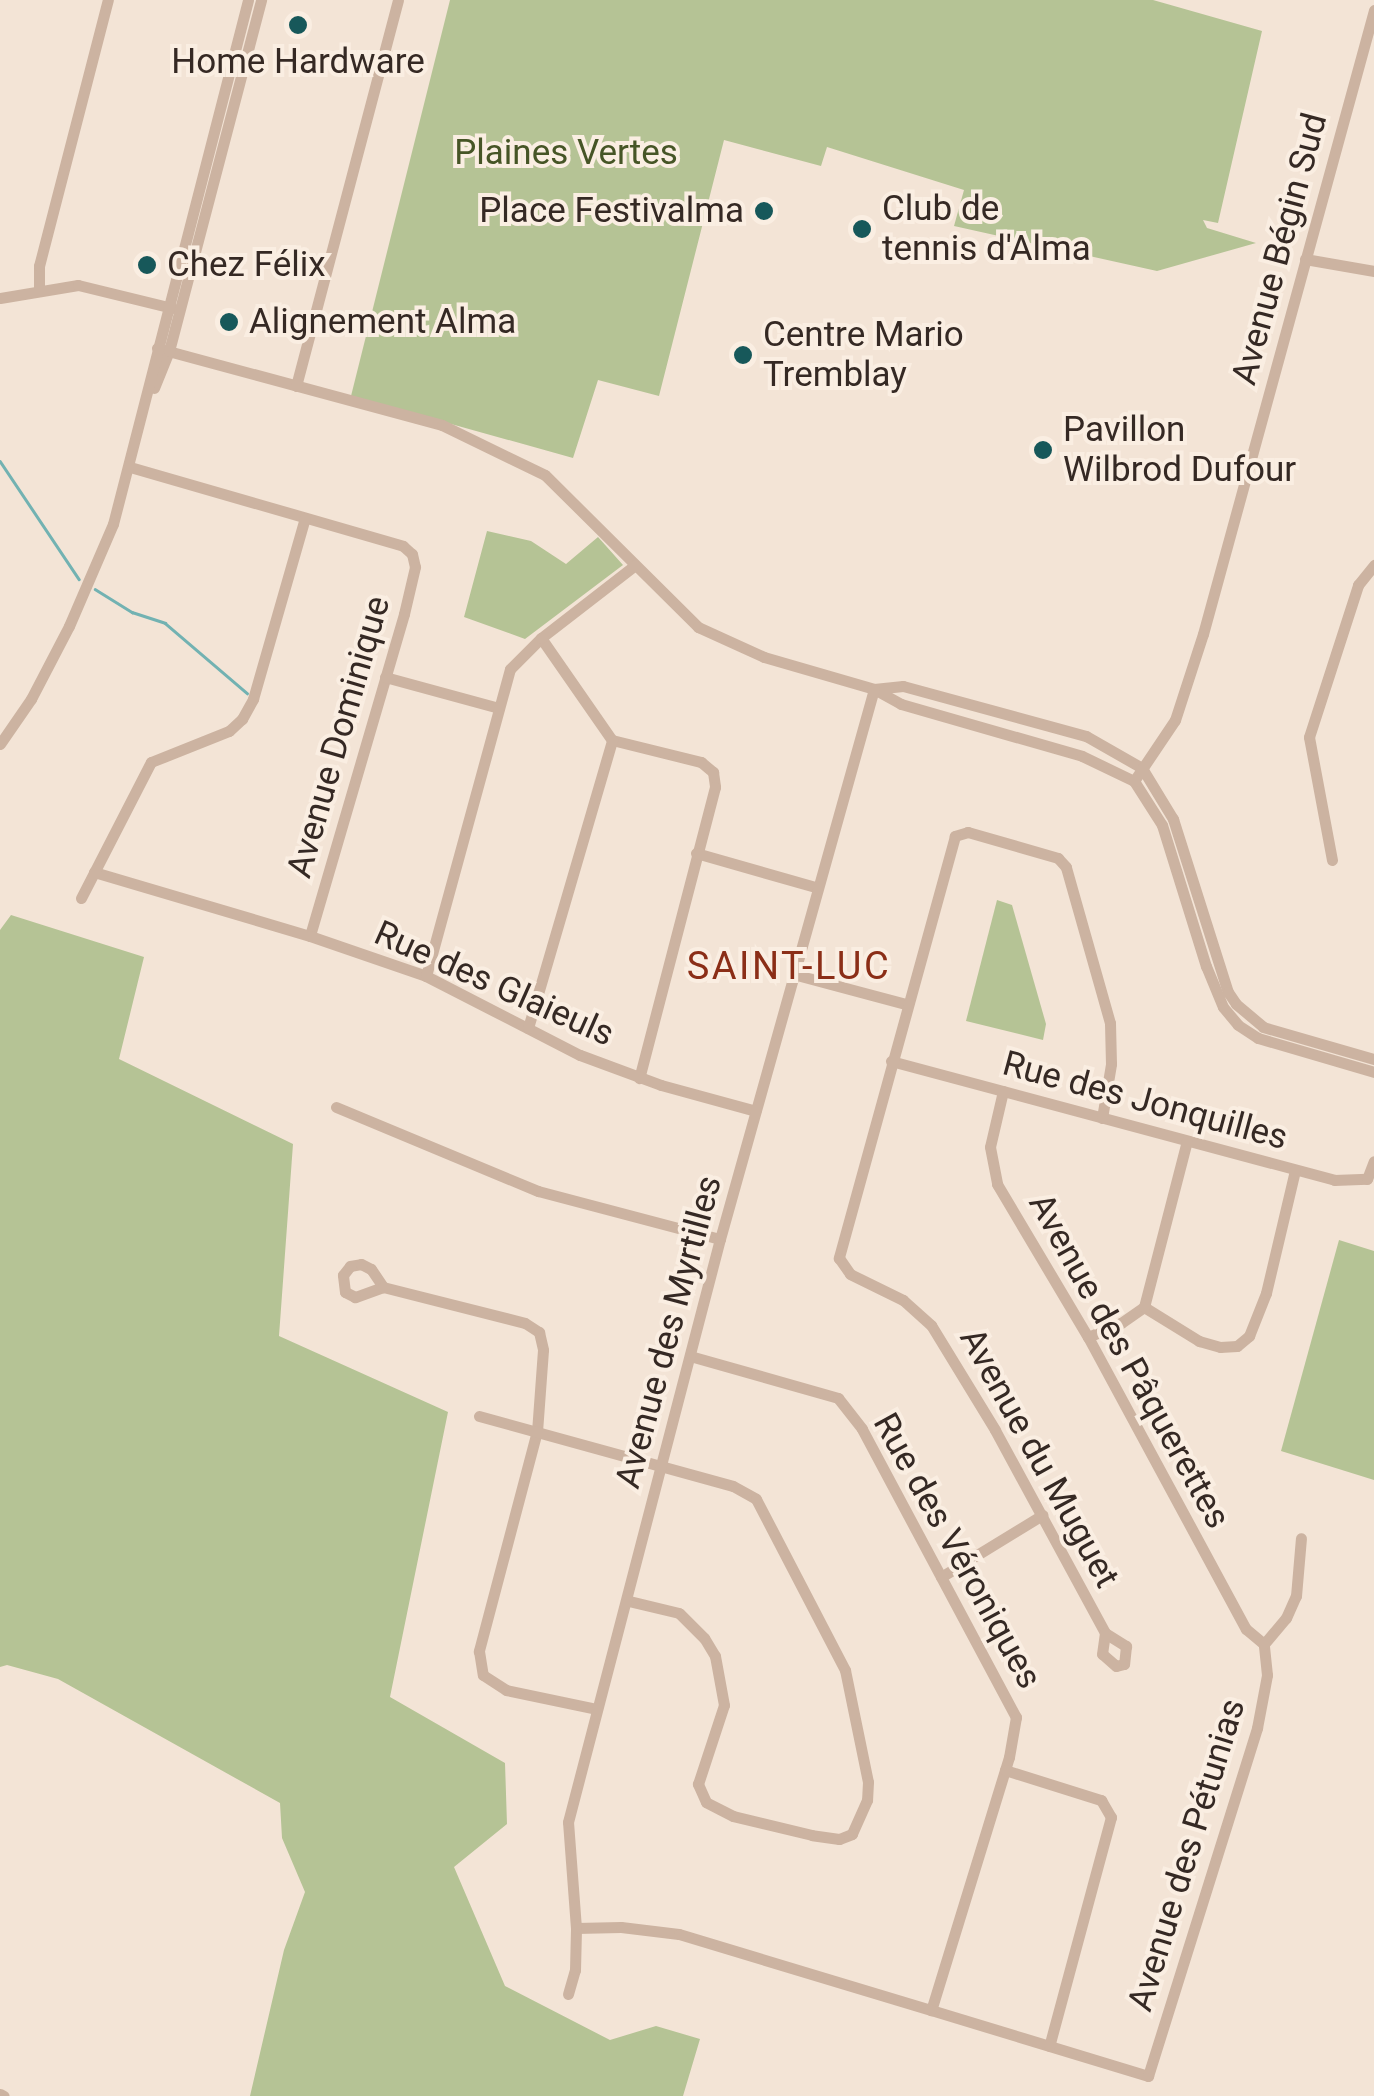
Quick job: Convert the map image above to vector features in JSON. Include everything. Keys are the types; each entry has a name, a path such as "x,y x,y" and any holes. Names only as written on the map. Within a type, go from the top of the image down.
{"street":[{"path":"39,288 38,266 108,0"},
{"path":"0,744 31,699 69,626 113,524 163,350 248,0"},
{"path":"173,308 261,0"},
{"path":"296,386 398,0"},
{"name":"Avenue Bégin Sud","path":"1134,781 1175,720 1192,668 1374,10"},
{"path":"1305,259 1374,272"},
{"path":"0,298 39,288 78,285 173,308"},
{"path":"163,350 442,425 545,475 698,628 764,658 874,690 900,704 1082,756 1134,781 1162,825 1206,966 1223,1007 1258,1038 1374,1072"},
{"path":"82,898 151,762 229,731 242,719 253,699 305,518 130,467"},
{"name":"Avenue Dominique","path":"305,518 403,546 412,554 415,567 310,936"},
{"path":"426,976 510,669 541,638 636,565"},
{"path":"1332,860 1310,737 1358,585 1374,565"},
{"path":"541,638 612,740 702,762 713,772 714,787 639,1078"},
{"path":"386,677 499,708"},
{"path":"874,690 903,686 1086,736 1142,768 1173,819 1221,973 1236,1004 1263,1026 1374,1059"},
{"name":"Avenue des Myrtilles","path":"568,1994 575,1970 576,1928 568,1822 596,1709 629,1601 720,1238 874,690"},
{"path":"528,1028 612,740"},
{"name":"Avenue du Muguet","path":"1102,1118 1111,1064 1110,1023 1066,867 1058,858 968,832 955,836 839,1258 850,1274 903,1300 931,1325 1042,1515 1105,1633"},
{"path":"696,853 816,887"},
{"name":"Rue des Glaieuls","path":"94,872 310,936 426,976 639,1078 756,1111"},
{"path":"793,974 906,1004"},
{"name":"Rue des Jonquilles","path":"891,1061 1295,1170 1358,1182 1368,1179 1374,1161"},
{"name":"Avenue des Pâquerettes","path":"1002,1091 991,1135 990,1165 997,1184 1088,1338 1246,1629 1264,1644"},
{"path":"336,1107 538,1191 720,1238"},
{"path":"1088,1338 1122,1324 1144,1307 1187,1141"},
{"path":"1144,1307 1200,1341 1220,1348 1237,1346 1248,1336 1266,1294 1295,1170"},
{"path":"382,1287 524,1323 539,1332 542,1350 537,1430 479,1651 483,1675 506,1690 596,1709"},
{"name":"Rue des Véroniques","path":"690,1356 838,1398 862,1430 1016,1716 1005,1770 931,2010"},
{"path":"479,1416 733,1486 756,1499 845,1670 868,1782 867,1800 852,1834 839,1839 812,1835 732,1816 706,1802 698,1784 724,1705 723,1682 714,1656 704,1638 678,1613 629,1601"},
{"path":"941,1577 1042,1515"},
{"path":"1264,1644 1286,1618 1296,1596 1302,1538"},
{"name":"Avenue des Pétunias","path":"1049,2046 1148,2076 1258,1728 1267,1675 1264,1644"},
{"path":"576,1928 621,1927 679,1934 1049,2046 1111,1817 1101,1800 1005,1770"}],"green space":[{"name":"Plaines Vertes","path":"450,0 1153,0 1262,31 1218,223 1203,220 1207,228 1256,243 1157,271 954,226 964,190 827,147 821,166 724,140 659,396 598,380 573,458 351,396"},
{"path":"487,531 531,541 566,564 598,537 623,565 525,639 464,617"},
{"path":"997,900 1012,905 1046,1024 1043,1040 966,1021"},
{"path":"11,915 144,957 119,1059 293,1144 279,1336 448,1412 390,1697 505,1763 507,1824 454,1867 505,1986 610,2040 656,2026 700,2039 683,2096 250,2096 284,1950 305,1892 282,1838 280,1803 58,1679 7,1665 0,1667 0,930"},
{"path":"1339,1240 1374,1251 1374,1480 1281,1451"}],"waterway":[{"path":"0,461 79,579"},
{"path":"95,589 132,612 165,623 247,693"}],"place":[{"name":"Home Hardware","path":"298,25"},
{"name":"Place Festivalma","path":"764,211"},
{"name":"Club de tennis d'Alma","path":"862,229"},
{"name":"Chez Félix","path":"147,265"},
{"name":"Alignement Alma","path":"229,322"},
{"name":"Centre Mario Tremblay","path":"743,355"},
{"name":"Pavillon Wilbrod Dufour","path":"1043,450"}],"district":[{"name":"SAINT-LUC","path":"789,967"}]}
